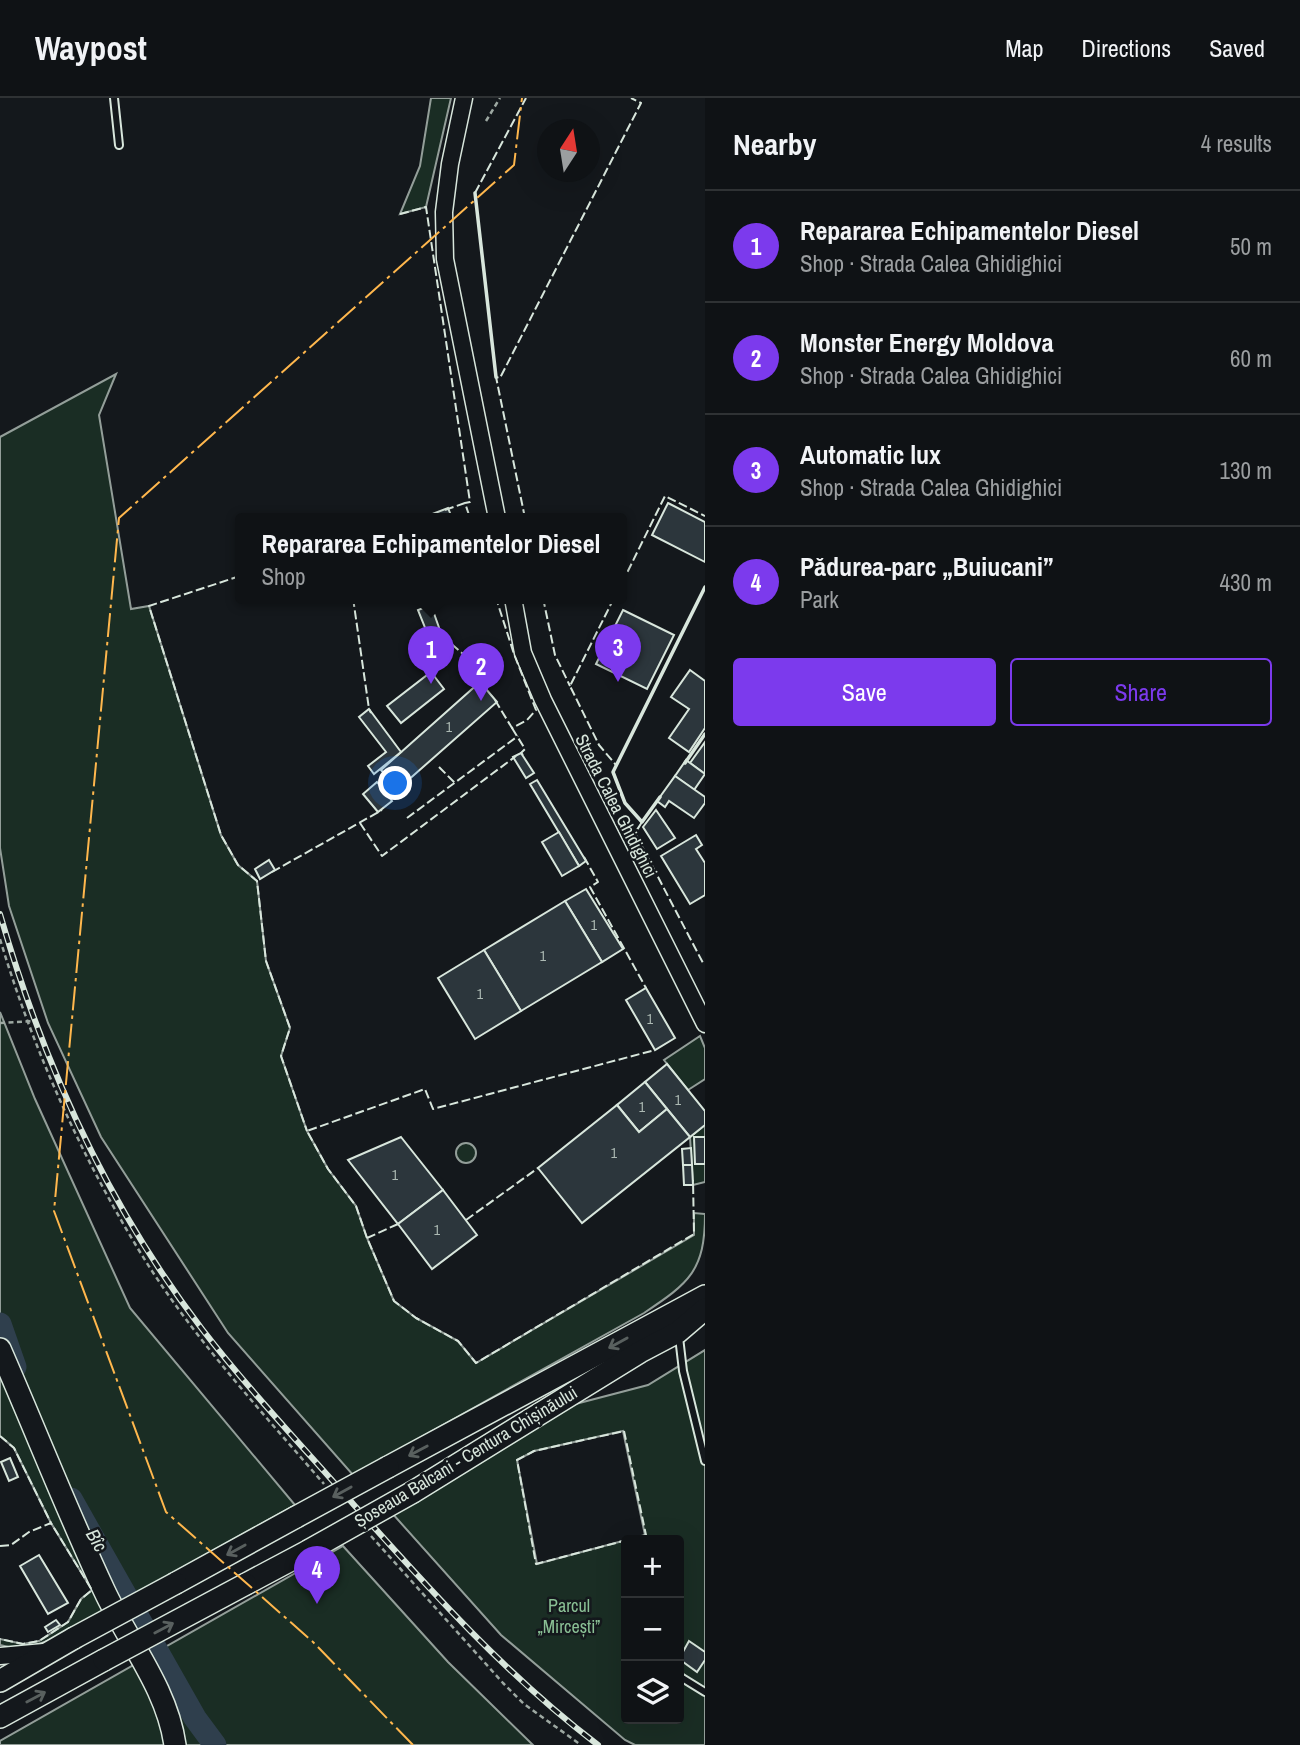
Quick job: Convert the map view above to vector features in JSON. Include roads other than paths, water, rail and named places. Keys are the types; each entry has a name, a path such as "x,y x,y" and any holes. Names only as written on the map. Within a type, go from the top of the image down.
{"highway":[{"path":"695,1308 696,1293 705,1279"},
{"name":"Șoseaua Balcani - Centura Chișinăului","path":"0,1717 412,1492 629,1359 678,1332 705,1296"},
{"name":"Șoseaua Balcani - Centura Chișinăului","path":"0,1681 388,1467 695,1308"},
{"path":"0,1349 105,1592 163,1699 172,1723 175,1745"}],"street":[{"path":"464,98 450,163 444,212 445,260 496,513"},
{"name":"Strada Calea Ghidighici","path":"514,604 523,653 542,700 705,1024"},
{"path":"0,1656 54,1650"}],"lane":[{"path":"114,98 119,145"},
{"path":"678,1332 683,1371 705,1461"},
{"path":"684,1679 705,1692"}],"waterway":[{"name":"Bîc","path":"0,1324 15,1367"},
{"name":"Bîc","path":"71,1499 195,1718 215,1745"}],"railway":[{"path":"0,914 36,1024 82,1131 136,1233 168,1282 238,1374 412,1569 501,1661 598,1745"}],"place":[{"name":"Automatic lux","path":"618,682"},
{"name":"Repararea Echipamentelor Diesel","path":"431,684"},
{"name":"Monster Energy Moldova","path":"481,701"},
{"name":"Pădurea-parc „Buiucani”","path":"317,1604"}],"park label":[{"name":"Parcul „Mircești”","path":"569,1616"}]}
